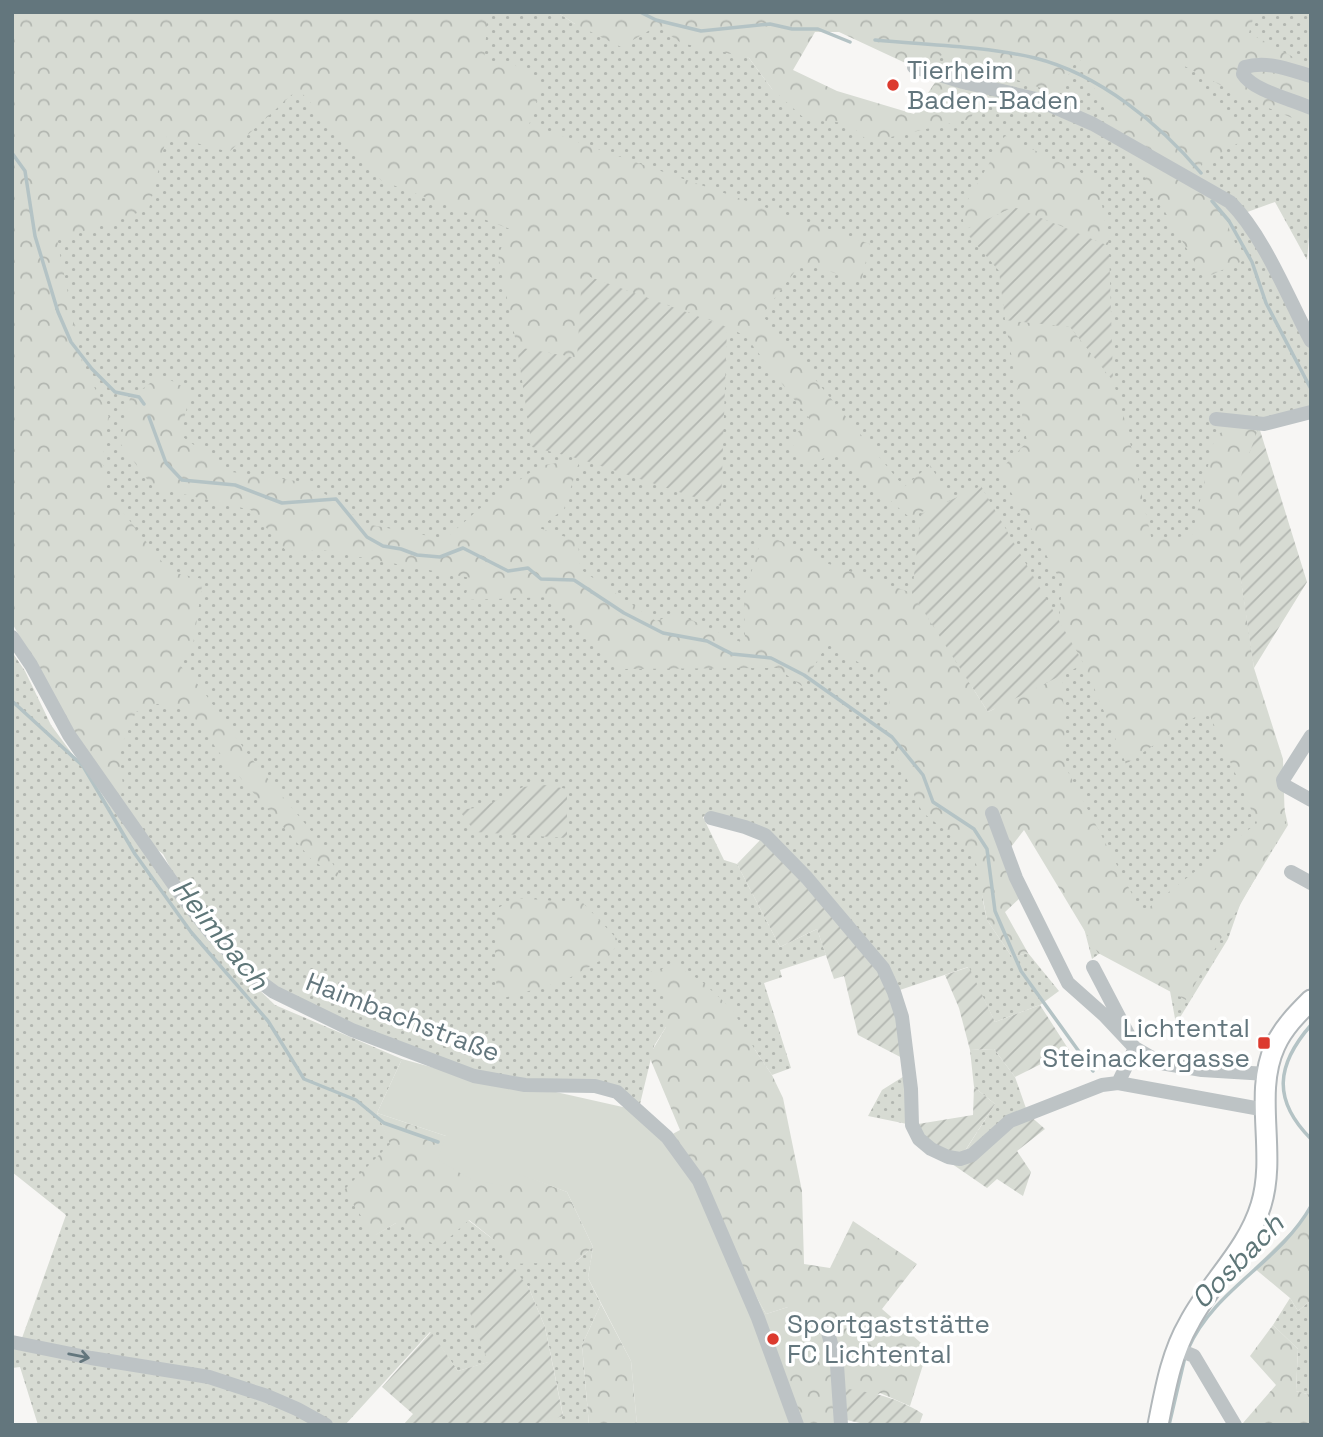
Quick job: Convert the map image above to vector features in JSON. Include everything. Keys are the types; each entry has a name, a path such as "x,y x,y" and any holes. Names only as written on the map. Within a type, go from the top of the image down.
{"main road":[{"path":"1158,1425 1168,1377 1185,1352 1189,1321 1243,1247 1259,1211 1269,1156 1267,1074 1275,1044 1290,1022 1311,1000"}],"street":[{"path":"1311,76 1272,65 1255,64 1245,67 1243,74 1247,81 1264,90 1311,108"},
{"path":"915,67 963,82 1036,99 1093,124 1230,202 1256,235 1311,341"},
{"path":"1216,419 1264,424 1311,412"},
{"name":"Haimbachstraße","path":"12,637 31,665 69,735 179,892 251,975 299,1006 352,1030 474,1076 525,1085 595,1086 617,1092 667,1138 699,1181 758,1318 797,1425"},
{"path":"1311,736 1283,780 1284,785 1311,800"},
{"path":"992,813 1016,878 1068,983 1135,1048 1161,1063 1202,1070 1267,1074"},
{"path":"711,818 765,835 807,878 883,968 902,1017 912,1089 912,1125 919,1139 931,1149 948,1157 972,1155 1010,1121 1102,1085 1118,1083 1266,1110"},
{"path":"1290,872 1311,883"},
{"path":"1093,967 1135,1048"},
{"path":"1118,1083 1135,1048"},
{"path":"827,1329 837,1365 841,1425"},
{"path":"12,1342 209,1377 267,1396 321,1422"},
{"path":"1185,1352 1235,1425"}],"green space":[{"path":"12,12 488,12 484,62 511,62 542,85 529,125 870,244 861,282 802,262 762,315 904,487 930,465 951,500 909,517 834,451 808,469 789,439 811,421 746,337 727,326 583,275 578,358 517,347 498,255 510,229 382,181 298,89 229,152 167,135 149,209 57,240 82,362 109,417 102,460 108,493 170,572 203,579 193,645 176,661 201,688 250,757 321,843 342,880 312,860 224,759 196,720 177,706 157,704 136,712 119,751 123,785 120,801 69,724 12,623"},
{"path":"343,12 557,12 575,24 647,12 749,58 772,89 911,117 961,105 936,81 876,38 920,12 1311,12 1311,214 1307,260 1275,202 1242,214 1311,343 1311,408 1259,427 1241,581 1253,659 1246,667 1269,740 1288,825 1241,902 1228,939 1176,1024 1162,947 1111,945 1092,959 1078,905 995,709 971,673 983,901 987,920 1012,957 1028,953 1059,991 1040,1005 995,1022 968,967 894,992 765,836 709,812 703,817 724,860 737,864 780,947 817,929 826,955 780,970 782,977 764,983 791,1068 772,1075 755,1050 666,1002 666,1027 654,1046 640,1104 614,1085 517,1083 471,1072 281,994 243,965 174,875 163,854 151,845 75,726 106,514 12,74"},
{"path":"557,12 1255,12 1249,33 1306,64 1311,63 1311,126 1245,98 1169,58 1249,137 1201,164 1243,261 1204,278 1106,112 1078,56 1059,94 942,55 914,67 839,32 815,32 793,70 837,91 914,114 940,75 988,89 970,119 869,142 848,123 806,120 772,89 749,58 681,43 657,26 621,47"},
{"path":"1005,136 1098,181 1109,246 1014,207 964,230 962,210"},
{"path":"1014,207 1109,246 1113,381 1070,327 1005,320 999,271 964,230"},
{"path":"582,274 727,327 721,506 580,459 532,447 517,347 577,358"},
{"path":"1005,320 1070,327 1113,381 1126,424 1152,541 1192,535 1215,436 1229,428 1259,427 1238,484 1241,581 1254,668 1283,759 1285,826 1186,1000 1098,953 1024,830 1011,847 1022,896 1005,912 1028,953 1012,957 987,920 974,853 922,812 891,745 889,682 828,643 802,686 777,668 621,669 551,597 464,600 471,578 322,550 288,553 251,510 153,487 120,443 130,398 161,375 191,391 180,435 232,472 310,483 366,524 445,539 479,509 539,466 580,459 564,509 539,528 578,541 580,569 656,621 678,614 745,644 744,597 763,533 829,564 912,593 988,712 1062,675 1066,768 1142,913 1257,823 1207,709 1126,764 1084,664 1059,622 1062,583 999,471 1027,442"},
{"path":"1259,427 1307,582 1254,668 1241,581 1238,484"},
{"path":"981,486 1084,664 988,712 912,593 921,514"},
{"path":"12,652 25,671 51,725 214,947 275,1005 402,1059 377,1113 391,1144 375,1235 396,1223 468,1220 494,1240 575,1262 593,1247 588,1278 601,1304 582,1345 589,1425 532,1425 563,1415 545,1327 528,1286 489,1362 458,1371 430,1332 345,1425 329,1425 230,1378 47,1346 22,1338 66,1215 12,1172"},
{"path":"546,785 567,789 567,838 475,832 459,810 483,807 523,787"},
{"path":"765,835 883,968 908,1061 858,1035 844,976 834,979 817,929 780,947 737,864"},
{"path":"516,898 583,903 618,940 612,954 564,981 497,1000 495,949 498,908"},
{"path":"675,966 700,980 733,1010 783,1098 802,1191 804,1264 830,1268 853,1221 917,1264 882,1309 928,1349 910,1406 880,1393 838,1425 797,1425 783,1367 788,1307 766,1314 667,1137 680,1130 649,1056 666,1027 666,1000 646,973"},
{"path":"969,967 995,1022 1040,1005 1069,1050 1015,1077 994,1049 970,1050 959,1008 945,975"},
{"path":"994,1049 1015,1077 1028,1114 960,1159 995,1104 974,1087 970,1050"},
{"path":"402,1059 482,1081 547,1090 636,1110 667,1137 766,1314 788,1307 807,1356 783,1367 797,1425 637,1425 631,1361 588,1278 593,1247 567,1192 519,1174 507,1186 472,1180 438,1160 446,1136 377,1113"},
{"path":"909,1073 912,1125 868,1116 882,1090"},
{"path":"974,1087 995,1104 961,1157 1028,1114 1045,1129 1017,1151 1031,1172 1023,1196 997,1179 987,1188 955,1166 912,1125 973,1115"},
{"path":"377,1113 446,1136 519,1173 567,1192 593,1247 575,1262 509,1264 494,1240 469,1220 439,1247 396,1223 374,1236 344,1190 390,1144"},
{"path":"1311,1206 1311,1300 1298,1311 1290,1298 1254,1268 1297,1226"},
{"path":"509,1264 528,1286 545,1327 563,1416 532,1425 403,1425 413,1414 382,1387 431,1332 458,1371 488,1362 468,1307"},
{"path":"1290,1298 1298,1311 1311,1300 1311,1395 1296,1391 1298,1349 1273,1325"},
{"path":"601,1304 631,1361 637,1425 589,1425 582,1345"},
{"path":"1273,1325 1298,1349 1296,1391 1311,1395 1311,1425 1243,1423 1276,1385 1250,1356"},
{"path":"12,1347 153,1370 244,1391 323,1425 38,1425 20,1367 12,1368"},
{"path":"835,1387 901,1402 923,1414 919,1425 869,1425 842,1419"}],"waterway":[{"path":"640,12 656,20 701,31 770,24 792,29 818,29 850,42"},
{"path":"875,40 996,51 1035,58 1059,66 1105,88 1127,103 1167,137 1201,173"},
{"path":"12,153 25,171 35,236 58,312 71,342 115,392 139,397 144,404"},
{"path":"1212,201 1229,221 1252,262 1266,303 1311,389"},
{"path":"149,417 166,463 182,480 235,485 282,503 336,499 367,537 383,546 417,555 440,557 463,548 508,571 528,568 541,579 574,580 624,613 663,633 707,641 732,654 771,658 804,675 892,737 923,775 933,802 974,829 987,849 995,911 1021,971 1093,1071"},
{"name":"Heimbach","path":"12,701 83,766 135,854 191,932 268,1021 304,1079 356,1100 384,1123 438,1142"},
{"name":"Oosbach","path":"1311,1025 1291,1054 1283,1082 1290,1110 1298,1125 1311,1139"},
{"name":"Oosbach","path":"1188,1349 1199,1328 1214,1309 1282,1244 1311,1206"},
{"name":"Oosbach","path":"1169,1425 1185,1357"}],"place":[{"name":"Tierheim Baden-Baden","path":"893,85"},
{"name":"Lichtental Steinackergasse","path":"1264,1043"},
{"name":"Sportgaststätte FC Lichtental","path":"773,1339"}]}
